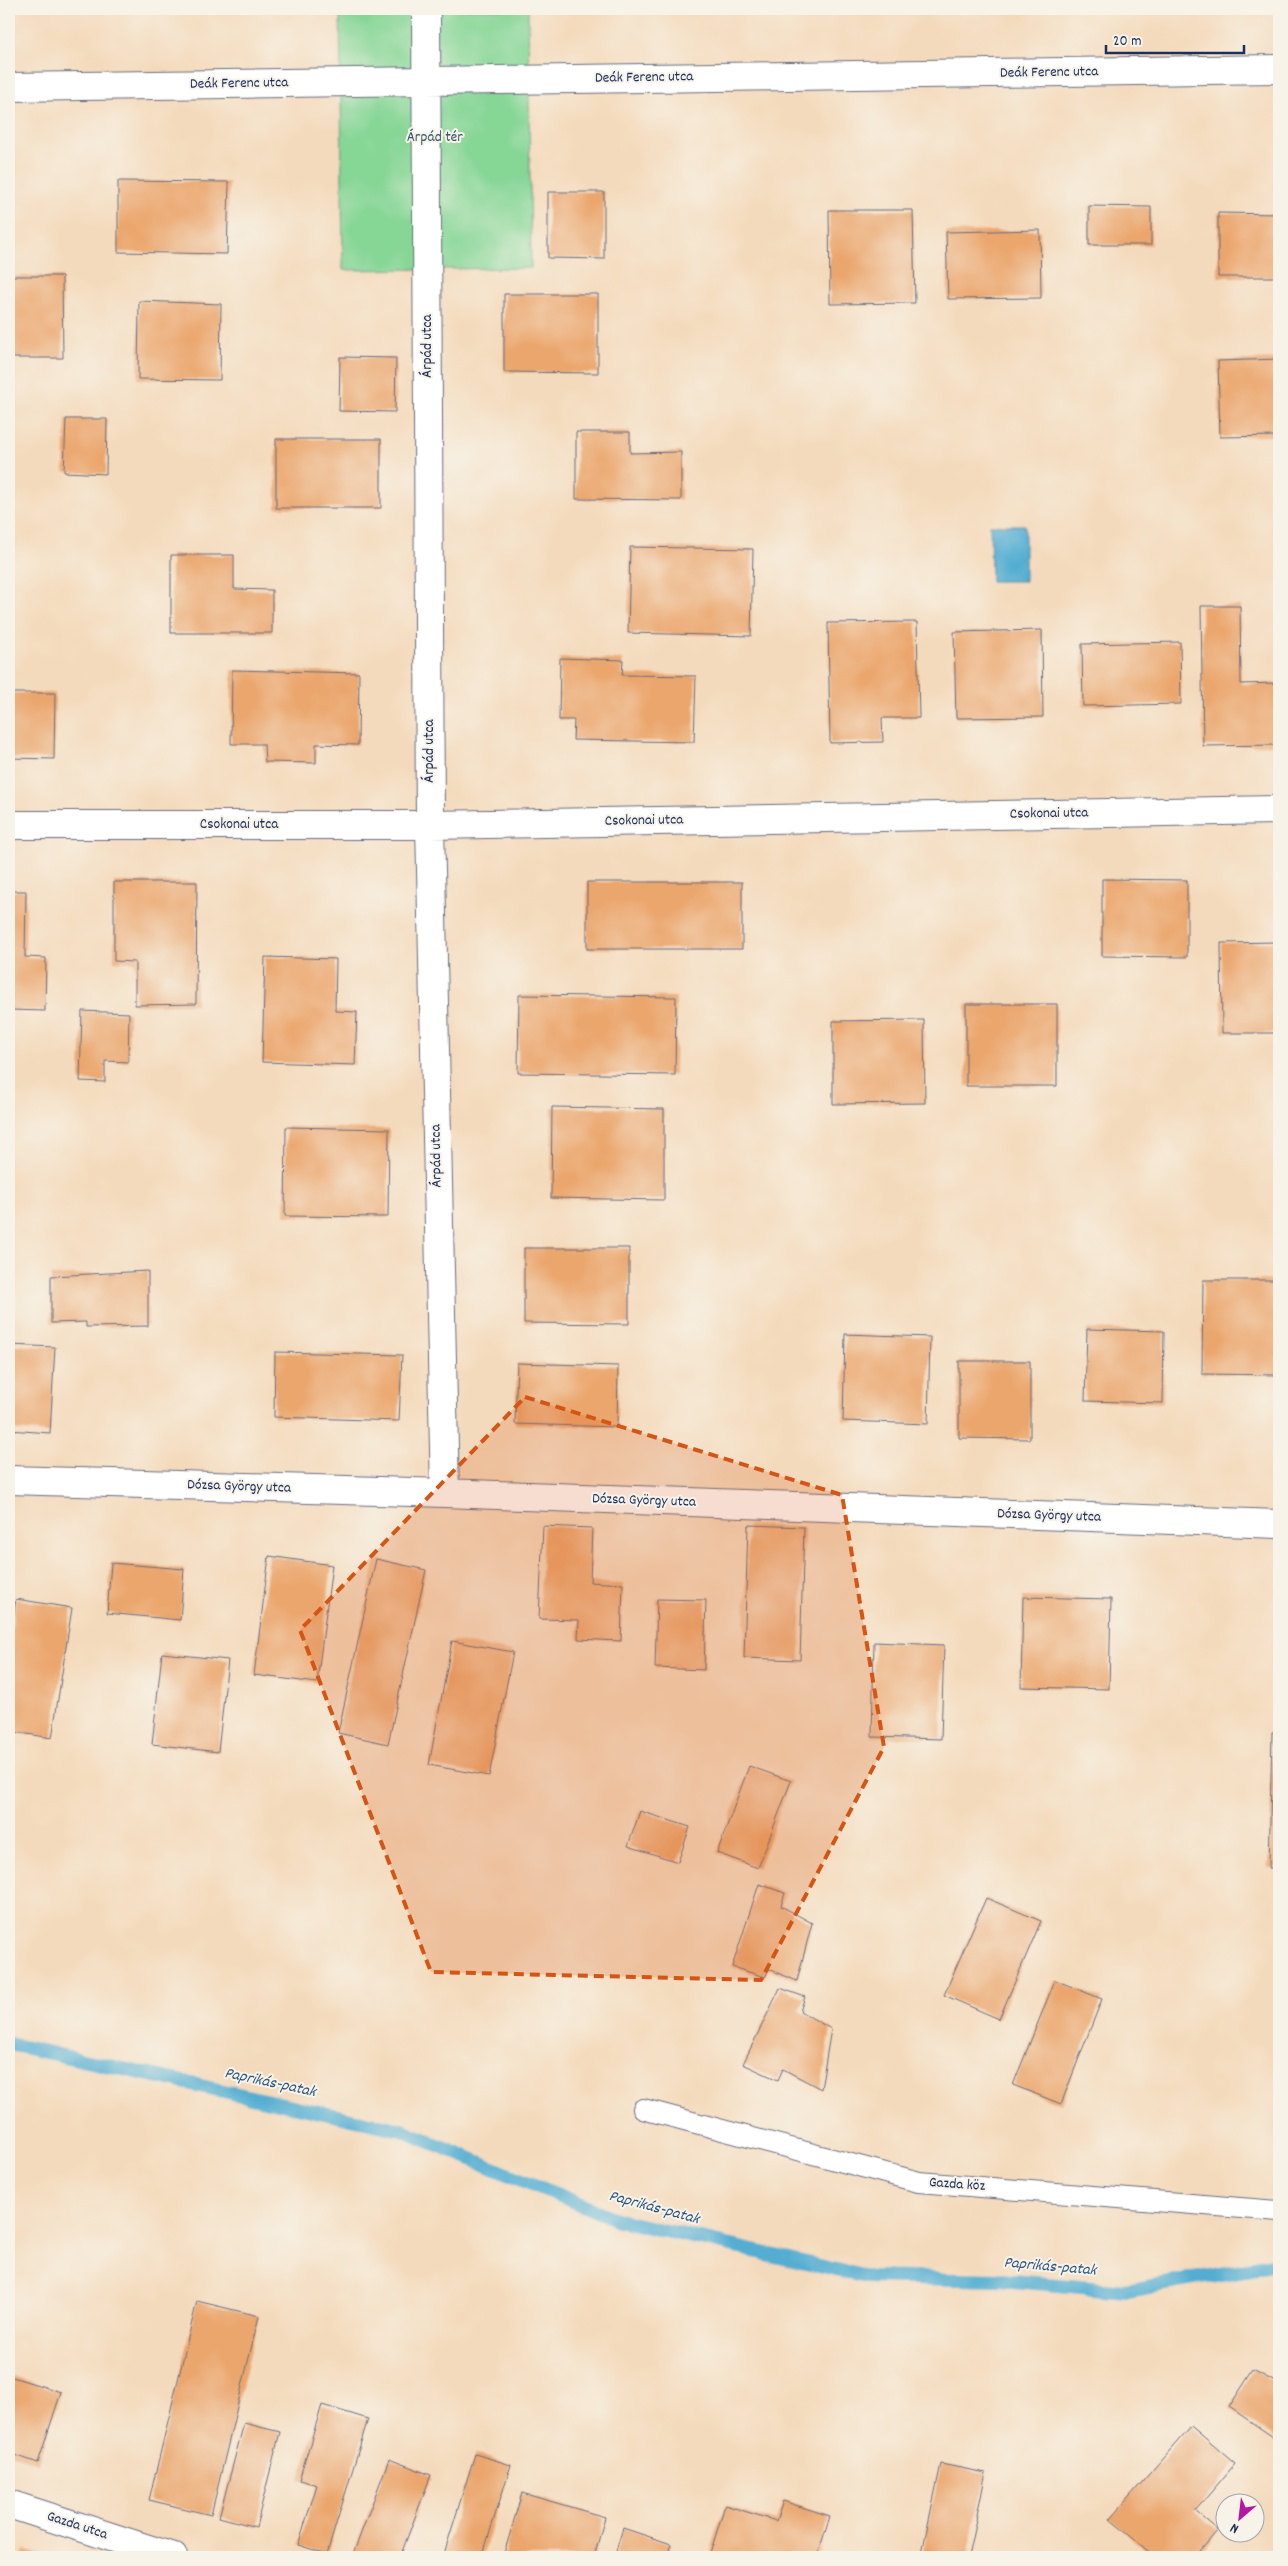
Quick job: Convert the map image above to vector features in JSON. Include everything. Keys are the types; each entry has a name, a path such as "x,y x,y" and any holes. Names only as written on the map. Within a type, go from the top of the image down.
{"street":[{"name":"Árpád utca","path":"426,9 428,81 430,825 445,1493"},
{"name":"Deák Ferenc utca","path":"9,87 1279,69"},
{"name":"Csokonai utca","path":"9,825 430,825 1279,810"},
{"name":"Dózsa György utca","path":"9,1480 445,1493 1279,1524"},
{"name":"Gazda utca","path":"9,2504 173,2557"}],"lane":[{"name":"Gazda köz","path":"643,2109 920,2182 1279,2211"}],"highlighted area":[{"path":"525,1397 842,1495 884,1747 761,1980 431,1972 300,1630"}],"green space":[{"name":"Árpád tér","path":"340,9 528,9 531,268 343,270"}],"water":[{"path":"990,525 1025,525 1025,581 991,581"}],"building":[{"path":"118,181 229,182 227,254 118,252"},
{"path":"548,192 604,192 604,259 548,258"},
{"path":"1089,206 1151,207 1151,245 1089,245"},
{"path":"829,210 913,210 915,303 830,304"},
{"path":"1218,213 1279,214 1279,277 1218,277"},
{"path":"1040,230 1041,298 948,299 946,232"},
{"path":"9,276 62,276 63,358 9,358"},
{"path":"504,294 598,294 598,373 504,372"},
{"path":"139,301 221,304 220,380 138,379"},
{"path":"340,357 396,358 395,412 339,411"},
{"path":"1279,359 1279,436 1220,437 1218,361"},
{"path":"66,419 107,419 106,474 64,472"},
{"path":"576,432 630,432 630,453 681,452 681,500 576,499"},
{"path":"276,439 381,439 381,508 276,508"},
{"path":"630,547 753,549 751,636 628,633"},
{"path":"171,555 234,555 234,589 272,590 272,633 171,633"},
{"path":"1201,606 1240,606 1241,684 1277,683 1278,745 1203,746"},
{"path":"917,622 919,718 882,718 883,742 830,743 828,623"},
{"path":"1042,630 1043,717 956,718 954,632"},
{"path":"1180,642 1181,704 1083,706 1082,644"},
{"path":"560,658 623,660 622,675 696,676 694,742 573,740 574,720 559,720"},
{"path":"232,670 359,673 358,745 316,744 316,763 265,762 264,744 231,744"},
{"path":"9,693 55,693 54,759 9,758"},
{"path":"1102,879 1187,880 1187,957 1102,956"},
{"path":"114,882 197,882 196,1004 135,1005 135,962 114,961"},
{"path":"587,882 742,882 742,949 587,949"},
{"path":"9,891 26,891 25,957 46,958 45,1011 9,1010"},
{"path":"1279,942 1279,1033 1222,1033 1221,943"},
{"path":"265,957 336,959 335,1011 357,1012 355,1065 262,1062"},
{"path":"519,995 676,997 675,1075 518,1073"},
{"path":"966,1004 1057,1004 1057,1086 966,1086"},
{"path":"82,1011 129,1013 128,1062 105,1061 105,1082 80,1081"},
{"path":"924,1020 925,1103 833,1104 833,1021"},
{"path":"552,1107 664,1109 664,1200 551,1198"},
{"path":"286,1127 389,1129 388,1217 285,1216"},
{"path":"524,1248 629,1248 629,1324 524,1323"},
{"path":"148,1271 148,1326 86,1327 86,1322 51,1323 51,1276"},
{"path":"1203,1280 1279,1280 1279,1375 1202,1374"},
{"path":"1087,1329 1164,1331 1163,1403 1085,1401"},
{"path":"845,1334 930,1337 928,1424 843,1421"},
{"path":"9,1345 55,1347 50,1433 9,1430"},
{"path":"275,1352 402,1355 399,1421 274,1417"},
{"path":"959,1361 1030,1361 1030,1439 959,1438"},
{"path":"517,1363 618,1366 617,1427 515,1424"},
{"path":"748,1525 804,1527 800,1660 744,1658"},
{"path":"543,1526 592,1528 590,1582 623,1584 621,1641 578,1639 579,1620 539,1619"},
{"path":"269,1556 332,1565 317,1683 254,1675"},
{"path":"376,1559 426,1570 388,1744 338,1733"},
{"path":"111,1563 184,1569 180,1620 107,1613"},
{"path":"1023,1597 1111,1599 1109,1689 1021,1687"},
{"path":"16,1599 72,1608 52,1738 9,1731 9,1644"},
{"path":"657,1599 706,1600 704,1670 655,1668"},
{"path":"452,1641 513,1652 489,1776 429,1765"},
{"path":"874,1642 944,1645 941,1739 872,1737"},
{"path":"162,1653 228,1660 218,1752 152,1744"},
{"path":"1272,1732 1279,1732 1279,1868 1269,1868"},
{"path":"749,1766 791,1781 758,1868 717,1853"},
{"path":"640,1811 690,1827 678,1862 628,1846"},
{"path":"759,1884 785,1893 781,1906 812,1923 797,1981 769,1969 765,1977 732,1967"},
{"path":"986,1898 1041,1921 999,2019 944,1995"},
{"path":"1055,1980 1102,1999 1061,2104 1013,2085"},
{"path":"780,1988 805,1997 800,2011 831,2029 821,2089 783,2069 778,2080 743,2064"},
{"path":"197,2301 259,2316 211,2515 149,2500"},
{"path":"1253,2370 1279,2384 1279,2441 1229,2407"},
{"path":"9,2376 61,2392 38,2463 9,2453"},
{"path":"322,2405 368,2419 327,2554 298,2545 317,2485 299,2480"},
{"path":"244,2423 280,2432 256,2527 219,2517"},
{"path":"1191,2426 1235,2464 1195,2511 1216,2528 1216,2532 1195,2557 1155,2557 1110,2519"},
{"path":"475,2454 511,2465 482,2557 443,2557"},
{"path":"389,2459 431,2475 400,2557 352,2557"},
{"path":"941,2464 986,2473 968,2557 921,2557"},
{"path":"522,2493 605,2517 594,2557 503,2557"},
{"path":"783,2501 830,2516 817,2557 709,2557 725,2505 776,2521"},
{"path":"623,2528 671,2544 667,2557 614,2557"},
{"path":"24,2550 47,2557 22,2557"}],"waterway":[{"name":"Paprikás-patak","path":"9,2044 402,2130 618,2220 867,2277 1001,2280 1126,2291 1272,2265 1279,2267"}]}
